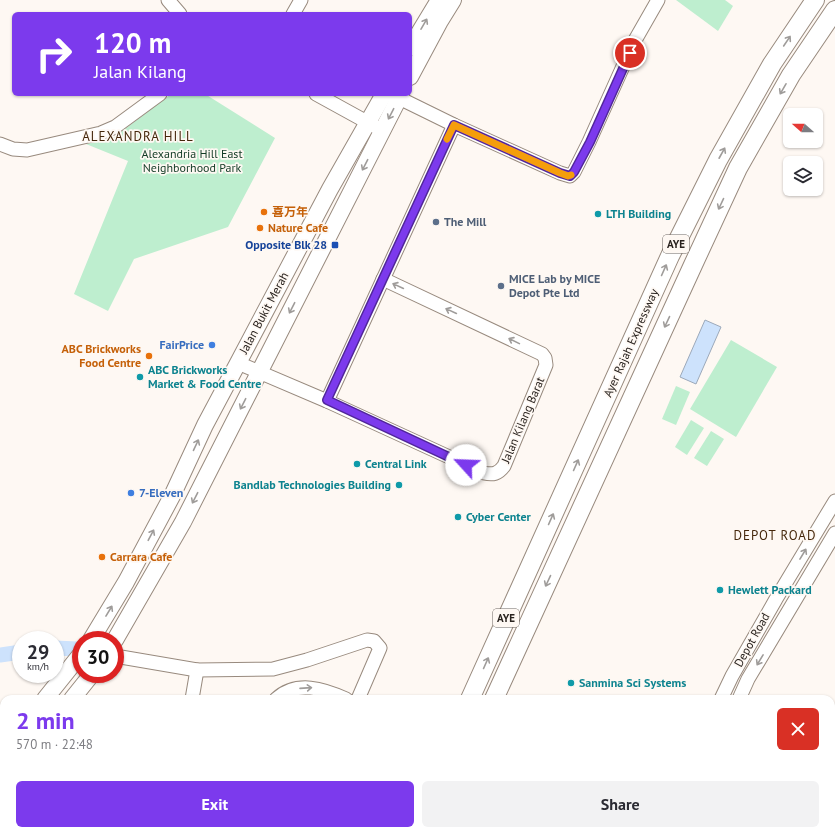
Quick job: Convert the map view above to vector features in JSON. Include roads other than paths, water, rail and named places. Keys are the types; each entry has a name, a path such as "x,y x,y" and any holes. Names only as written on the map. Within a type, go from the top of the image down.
{"highway":[{"name":"Ayer Rajah Expressway","path":"472,695 670,256 718,160 772,64 815,0"},
{"name":"Ayer Rajah Expressway","path":"496,695 738,168 791,75 835,10"}],"main road":[{"path":"412,45 439,0"},
{"path":"412,73 453,0"},
{"name":"Jalan Bukit Merah","path":"96,631 126,582 172,496 205,425 330,189 368,123 394,96"},
{"name":"Jalan Bukit Merah","path":"120,631 186,516 383,130 395,96"},
{"path":"279,285 287,274 294,270 305,270 310,273"},
{"path":"139,557 158,567"},
{"path":"48,695 72,665"},
{"path":"75,695 85,683"}],"street":[{"path":"168,0 178,12"},
{"path":"294,12 301,0"},
{"path":"397,96 454,125 560,173 570,176 574,172 590,142 634,42 658,0"},
{"path":"0,144 13,149 28,150 101,133 115,127 157,96"},
{"path":"320,96 383,130"},
{"path":"327,400 454,125"},
{"name":"Jalan Kilang Barat","path":"238,363 327,400 484,473 496,473 504,466 546,365 545,358 542,354 383,279"},
{"name":"Depot Road","path":"724,695 732,676 776,599 835,501"},
{"name":"Depot Road","path":"741,695 748,679 835,533"},
{"path":"124,658 197,670 274,669 307,660 360,641 371,640 378,644 380,648 360,695"},
{"path":"193,695 197,670"},
{"path":"280,695 306,687 322,689 336,695"}],"water":[{"path":"705,320 721,327 696,384 680,377"}],"waterway":[{"path":"64,648 72,649"},
{"path":"0,655 12,653"}],"place":[{"name":"喜万年","path":"264,212"},
{"name":"LTH Building","path":"598,214"},
{"name":"The Mill","path":"436,222"},
{"name":"Nature Cafe","path":"260,228"},
{"name":"Opposite Blk 28","path":"335,245"},
{"name":"MICE Lab by MICE Depot Pte Ltd","path":"501,286"},
{"name":"FairPrice","path":"212,345"},
{"name":"ABC Brickworks Food Centre","path":"149,356"},
{"name":"ABC Brickworks Market & Food Centre","path":"140,377"},
{"name":"Central Link","path":"357,464"},
{"name":"Bandlab Technologies Building","path":"399,485"},
{"name":"7-Eleven","path":"131,493"},
{"name":"Cyber Center","path":"458,517"},
{"name":"Carrara Cafe","path":"102,557"},
{"name":"Hewlett Packard","path":"720,590"},
{"name":"Sanmina Sci Systems","path":"571,683"}],"district":[{"name":"ALEXANDRA HILL","path":"138,136"},
{"name":"DEPOT ROAD","path":"775,535"}],"park label":[{"name":"Alexandria Hill East Neighborhood Park","path":"192,161"}]}
